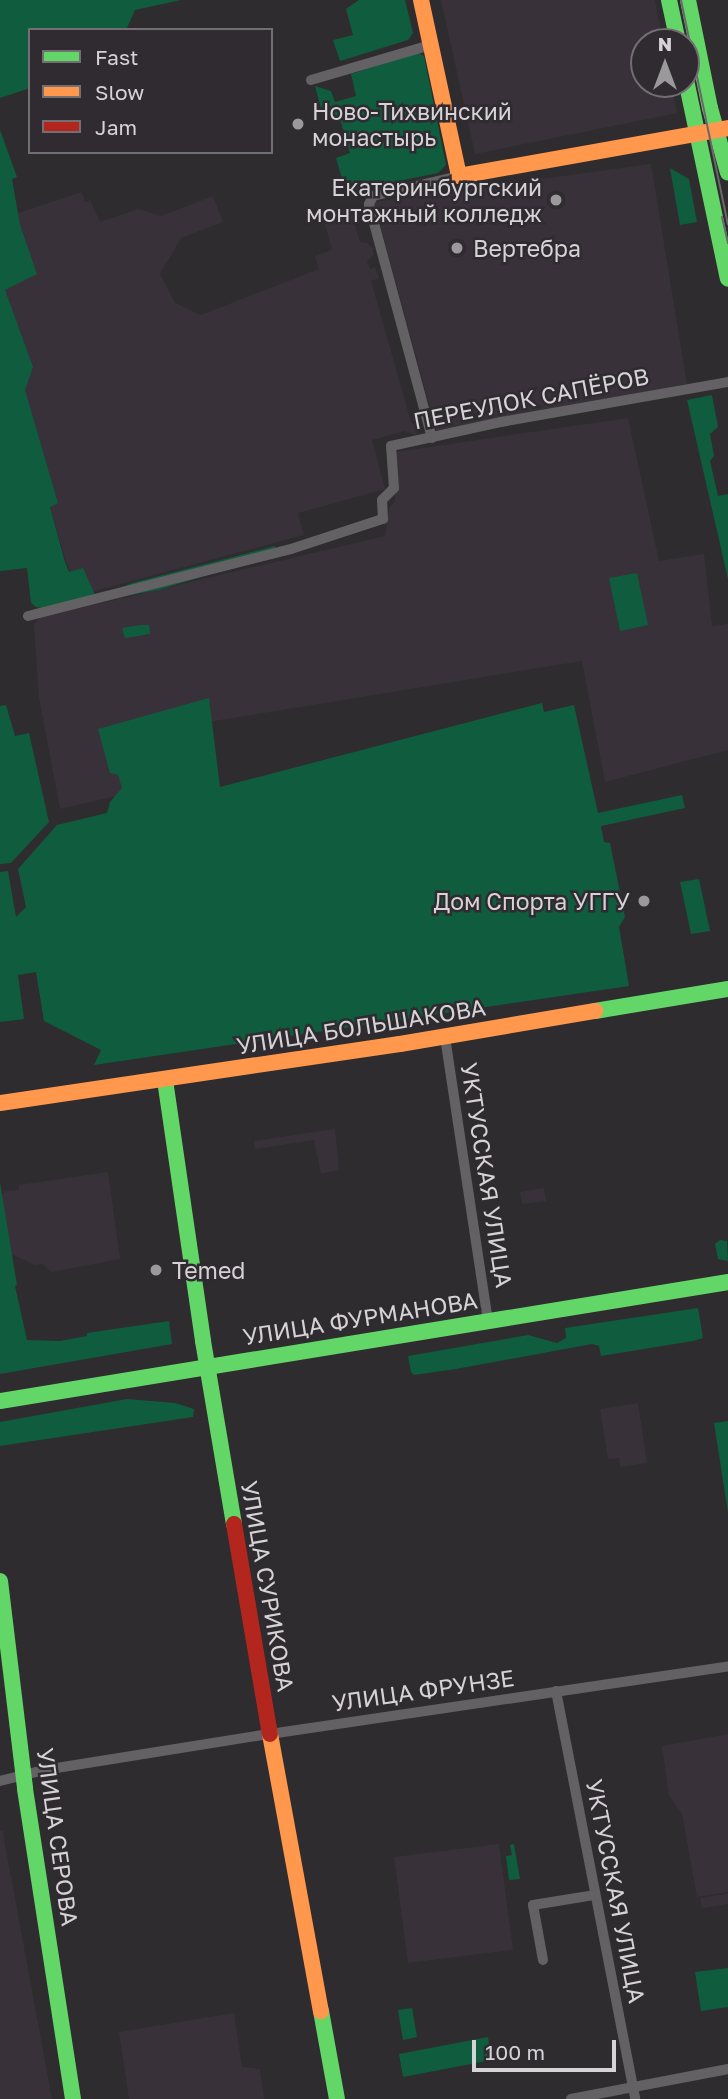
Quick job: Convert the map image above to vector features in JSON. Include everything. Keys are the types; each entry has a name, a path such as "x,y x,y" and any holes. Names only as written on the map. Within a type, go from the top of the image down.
{"street":[{"path":"421,0 454,166 459,176"},
{"path":"669,0 675,28"},
{"path":"688,0 723,129 728,173"},
{"path":"311,80 431,45"},
{"path":"689,98 728,279"},
{"path":"432,438 369,208 373,196 459,176 723,129"},
{"name":"ПЕРЕУЛОК САПЁРОВ","path":"28,616 329,537 383,519 382,500 394,488 391,446 501,422 728,382"},
{"name":"УЛИЦА БОЛЬШАКОВА","path":"0,1102 445,1037 728,989"},
{"name":"УКТУССКАЯ УЛИЦА","path":"445,1037 488,1320"},
{"name":"УЛИЦА СУРИКОВА","path":"164,1080 208,1367 270,1734 337,2099"},
{"name":"УЛИЦА ФУРМАНОВА","path":"0,1401 728,1282"},
{"name":"УЛИЦА СЕРОВА","path":"0,1581 24,1774 74,2099"},
{"name":"УЛИЦА ФРУНЗЕ","path":"0,1781 24,1774 270,1734 728,1667"},
{"name":"УКТУССКАЯ УЛИЦА","path":"556,1692 634,2093"},
{"path":"543,1960 533,1905 595,1895"},
{"path":"571,2099 634,2093 728,2069"}],"shaded area":[{"path":"441,0 655,0 660,28 630,28 630,98 674,98 677,113 475,154"},
{"path":"651,164 687,384 437,433 374,202"},
{"path":"82,192 85,202 90,200 100,222 138,209 161,216 213,196 223,222 181,238 160,274 175,303 201,315 319,269 315,256 332,250 325,224 341,219 339,211 350,208 360,242 373,248 373,255 367,261 370,269 375,267 379,278 371,281 411,422 419,429 415,435 405,431 372,440 385,489 298,513 304,535 87,593 81,592 66,562 50,506 58,503 0,307 0,219"},
{"path":"628,418 659,561 704,554 712,626 728,624 728,750 605,782 582,661 122,736 133,792 60,809 39,697 34,625 39,618 385,536 389,508 395,501 396,452"},
{"path":"335,1129 339,1170 321,1174 314,1140 255,1149 254,1141"},
{"path":"108,1172 120,1259 51,1272 43,1264 35,1265 11,1254 2,1195 6,1191 19,1190 19,1185"},
{"path":"544,1188 546,1201 522,1204 520,1192"},
{"path":"638,1403 647,1463 620,1467 619,1458 608,1459 600,1409"},
{"path":"728,1734 728,1892 697,1897 682,1814 669,1795 662,1746"},
{"path":"3,1830 52,2099 0,2099 0,1831"},
{"path":"499,1844 513,1950 408,1963 394,1857"},
{"path":"728,1894 728,1904 702,1908 700,1898"},
{"path":"234,2013 242,2067 260,2069 264,2099 129,2099 119,2032"}],"green space":[{"path":"0,0 181,0 135,10 127,28 28,28 28,89 0,98"},
{"path":"359,0 405,0 413,33 408,40 340,61 333,40 353,35 346,9"},
{"path":"418,53 424,56 446,165 438,173 354,190 343,182 336,158 350,153 341,122 335,120 331,107 323,116 315,86 331,91 335,102 356,96 351,74"},
{"path":"0,130 17,177 12,179 20,225 37,274 5,290 33,367 25,390 58,503 50,507 65,562 69,572 83,568 95,595 43,608 31,603 27,568 0,571"},
{"path":"670,168 689,179 697,222 680,225"},
{"path":"712,395 718,427 710,434 714,456 710,461 718,496 728,494 728,579 687,400"},
{"path":"275,546 277,554 158,590 119,597 118,589 132,583"},
{"path":"637,573 648,625 620,631 609,578"},
{"path":"149,625 150,634 125,638 122,628"},
{"path":"209,698 220,787 542,703 544,712 574,705 598,813 682,795 685,808 601,826 604,842 610,843 625,917 619,927 629,986 94,1065 101,1050 44,1021 36,972 18,975 24,1019 0,1022 0,872 8,871 16,917 26,907 18,869 57,825 107,813 110,802 122,788 118,775 110,773 98,729"},
{"path":"6,705 15,736 29,733 49,822 11,863 0,864 0,706"},
{"path":"699,879 710,931 691,934 680,882"},
{"path":"0,1182 17,1285 15,1286 27,1340 60,1341 87,1336 87,1333 169,1321 172,1344 0,1374"},
{"path":"720,1240 727,1241 728,1261 718,1259 715,1244"},
{"path":"698,1308 703,1338 693,1341 601,1356 599,1346 592,1344 456,1369 414,1375 411,1372 408,1356 528,1335 557,1343 566,1338 565,1328"},
{"path":"127,1399 175,1403 194,1409 193,1417 0,1446 0,1422"},
{"path":"728,1421 728,1513 714,1423"},
{"path":"514,1844 520,1879 509,1880 506,1856 512,1855 510,1845"},
{"path":"728,1968 728,2007 701,2011 695,1972"},
{"path":"412,2008 417,2037 403,2040 398,2010"},
{"path":"488,2037 492,2060 403,2077 399,2054"}],"tram line":[{"path":"681,0 728,224"},
{"path":"722,217 728,243"}],"traffic: fast":[{"path":"669,0 675,28"},
{"path":"688,0 710,108 728,173"},
{"path":"690,98 728,279"},
{"path":"595,1011 728,989"},
{"path":"165,1080 203,1341 234,1524"},
{"path":"0,1401 728,1282"},
{"path":"0,1581 25,1789 73,2099"},
{"path":"321,2011 337,2099"}],"traffic: slow":[{"path":"421,0 459,176 728,128"},
{"path":"0,1103 400,1044 595,1011"},
{"path":"270,1734 321,2011"}],"traffic: jam":[{"path":"234,1524 270,1734"}],"place":[{"name":"Ново-Тихвинский монастырь","path":"298,124"},
{"name":"Екатеринбургский монтажный колледж","path":"556,200"},
{"name":"Вертебра","path":"457,248"},
{"name":"Дом Спорта УГГУ","path":"644,901"},
{"name":"Temed","path":"156,1270"}]}
